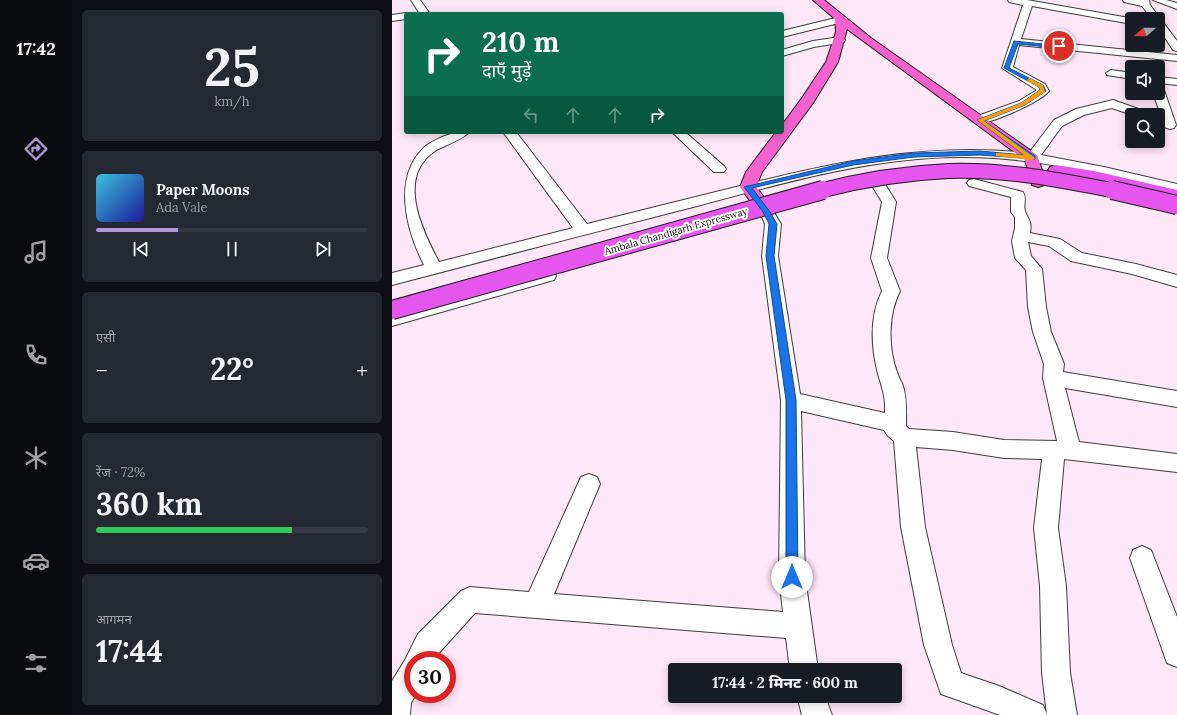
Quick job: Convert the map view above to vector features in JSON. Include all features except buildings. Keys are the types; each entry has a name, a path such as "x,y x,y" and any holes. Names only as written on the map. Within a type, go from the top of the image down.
{"highway":[{"name":"Ambala Chandigarh Expressway","path":"392,295 802,185 902,165 955,162 1029,166 1094,176 1177,195"},
{"name":"Ambala Chandigarh Expressway","path":"392,310 760,208 867,180 895,176 959,171 1028,176 1084,184 1177,205"}],"main road":[{"path":"818,0 868,40 1032,158 1038,182"},
{"path":"784,132 808,100 828,69 842,32 838,17"},
{"path":"767,212 748,187 754,172 782,134"}],"street":[{"path":"415,0 421,12"},
{"path":"1012,0 1125,20"},
{"path":"1127,0 1145,2 1152,12"},
{"path":"1157,0 1177,6"},
{"path":"980,120 1023,104 1043,91 1041,86 1007,68 1028,3"},
{"path":"392,18 404,16"},
{"path":"784,26 838,17"},
{"path":"784,33 838,17"},
{"path":"1165,29 1173,37 1177,48"},
{"path":"784,52 813,44 840,40"},
{"path":"1016,42 1177,58"},
{"path":"1111,73 1125,75"},
{"path":"1165,81 1177,82"},
{"path":"1032,158 1058,123 1080,112 1113,104 1125,108"},
{"path":"1165,111 1170,126 1165,124"},
{"path":"434,268 417,237 411,218 407,199 412,167 422,155 445,140 458,134"},
{"path":"511,134 583,230"},
{"path":"680,134 719,169"},
{"path":"392,279 748,187 853,163 914,155 980,153 1032,158 1069,164 1177,188"},
{"path":"392,320 521,284 652,243 878,184 953,177 1038,182 1094,190 1177,210"},
{"path":"974,183 1018,195 1018,212 1022,217 1023,228 1020,241 1023,258 1034,269 1037,307 1042,332 1054,364 1053,378 1062,450 1046,528 1053,586 1056,673 1062,715"},
{"path":"878,184 889,202 879,258 882,270 889,282 891,291 885,303 882,331 883,352 887,372 893,386 913,526 938,645 951,684 999,700 1033,715"},
{"path":"767,212 773,224 770,256 791,400 792,577 803,663"},
{"path":"638,216 652,243"},
{"path":"1022,236 1054,242 1077,257 1136,269 1177,281"},
{"path":"1053,378 1177,399"},
{"path":"791,400 860,417 900,430 953,441 1004,449 1062,450 1177,462"},
{"path":"536,606 589,484"},
{"path":"1142,558 1177,653"},
{"path":"424,651 428,644 470,600 798,626"},
{"path":"395,715 397,700 404,687"},
{"path":"813,703 817,715"}],"slow traffic":[{"path":"999,155 1032,158 980,120 1023,104 1043,91 1041,86 1029,80"}],"route":[{"path":"792,577 791,400 770,256 773,224 767,212 748,187 853,163 914,155 980,153 1032,158 980,120 1023,104 1043,91 1041,86 1007,68 1016,42 1059,46"}]}
